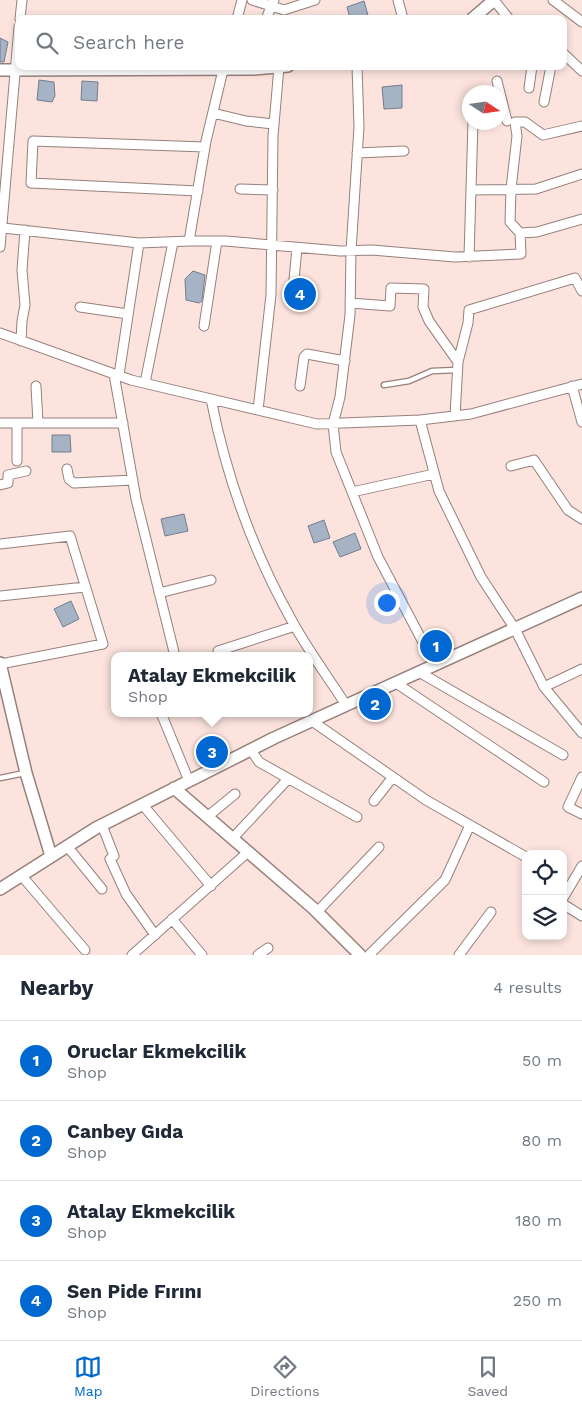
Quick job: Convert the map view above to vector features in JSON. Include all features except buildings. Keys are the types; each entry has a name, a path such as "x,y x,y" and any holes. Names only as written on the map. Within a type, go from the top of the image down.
{"main road":[{"path":"477,15 494,0"},
{"path":"0,70 14,70"},
{"path":"0,889 102,825 174,788 346,705 582,598"},
{"path":"0,664 3,693 50,856"},
{"path":"174,788 317,912 360,955"}],"street":[{"path":"20,15 22,0"},
{"path":"238,15 242,0"},
{"path":"252,0 272,3 284,10 315,0"},
{"path":"398,0 402,15"},
{"path":"494,0 506,15"},
{"path":"552,0 582,22"},
{"path":"268,15 272,3"},
{"path":"567,57 582,70"},
{"path":"0,247 15,60"},
{"path":"189,241 205,147 224,70"},
{"path":"258,410 271,295 274,246 274,124 283,70"},
{"path":"357,70 357,153 350,303 345,361 334,424 336,452 378,557 435,665"},
{"path":"529,88 531,70"},
{"path":"544,102 549,70"},
{"path":"213,113 246,121 274,124"},
{"path":"3,228 139,243 217,241 297,248 351,251 372,250 454,258 521,254 520,233 510,222 511,189 517,136 507,121"},
{"path":"507,121 525,122 543,135 582,126"},
{"path":"470,257 470,190 474,130"},
{"path":"198,191 31,183 33,141 205,147"},
{"path":"357,153 404,151"},
{"path":"470,190 536,189 582,174"},
{"path":"240,189 273,190"},
{"path":"520,233 537,232 582,219"},
{"path":"21,341 25,305 22,270 25,230"},
{"path":"204,326 217,241"},
{"path":"145,383 173,242"},
{"path":"139,243 116,374 133,480 174,652"},
{"path":"292,300 297,248"},
{"path":"455,416 458,366 468,323 469,310 575,278 582,291"},
{"path":"350,303 390,306 391,288 424,289 423,307 429,321 458,366"},
{"path":"80,307 128,314"},
{"path":"0,333 145,383 316,424 420,420 471,414 582,384"},
{"path":"300,386 304,357 307,354 345,361"},
{"path":"36,386 38,423"},
{"path":"572,386 582,422"},
{"path":"211,399 219,439 247,525 308,652"},
{"path":"420,420 438,491 481,577 515,629 544,687 582,732"},
{"path":"0,423 123,424"},
{"path":"16,423 17,461"},
{"path":"511,466 534,460 568,510 582,518"},
{"path":"67,469 68,479 74,483 133,480"},
{"path":"0,485 8,483 8,475 26,471"},
{"path":"352,492 434,474"},
{"path":"0,544 70,536 103,644 0,664"},
{"path":"159,593 212,580"},
{"path":"0,596 85,587"},
{"path":"218,651 295,626"},
{"path":"313,661 346,705"},
{"path":"544,687 582,669"},
{"path":"419,672 562,755"},
{"path":"396,682 544,782"},
{"path":"163,717 189,781"},
{"path":"312,721 426,800 522,855"},
{"path":"251,750 259,762 357,817"},
{"path":"374,800 393,777"},
{"path":"582,777 568,807 582,814"},
{"path":"232,839 288,779"},
{"path":"207,817 235,794"},
{"path":"142,804 211,886"},
{"path":"102,825 114,856 110,859 126,894 155,935"},
{"path":"369,955 445,880 470,825"},
{"path":"67,846 102,889"},
{"path":"317,912 379,847"},
{"path":"132,955 248,852"},
{"path":"565,895 582,866"},
{"path":"21,875 85,950"},
{"path":"567,880 572,883"},
{"path":"567,907 582,916"},
{"path":"459,955 491,912"},
{"path":"172,919 202,955"},
{"path":"258,955 268,948"}],"lane":[{"path":"384,385 409,381 432,371 458,366"},
{"path":"0,778 26,773"}],"place":[{"name":"Sen Pide Fırını","path":"300,294"},
{"name":"Oruclar Ekmekcilik","path":"436,646"},
{"name":"Canbey Gıda","path":"375,704"},
{"name":"Atalay Ekmekcilik","path":"212,752"}]}
